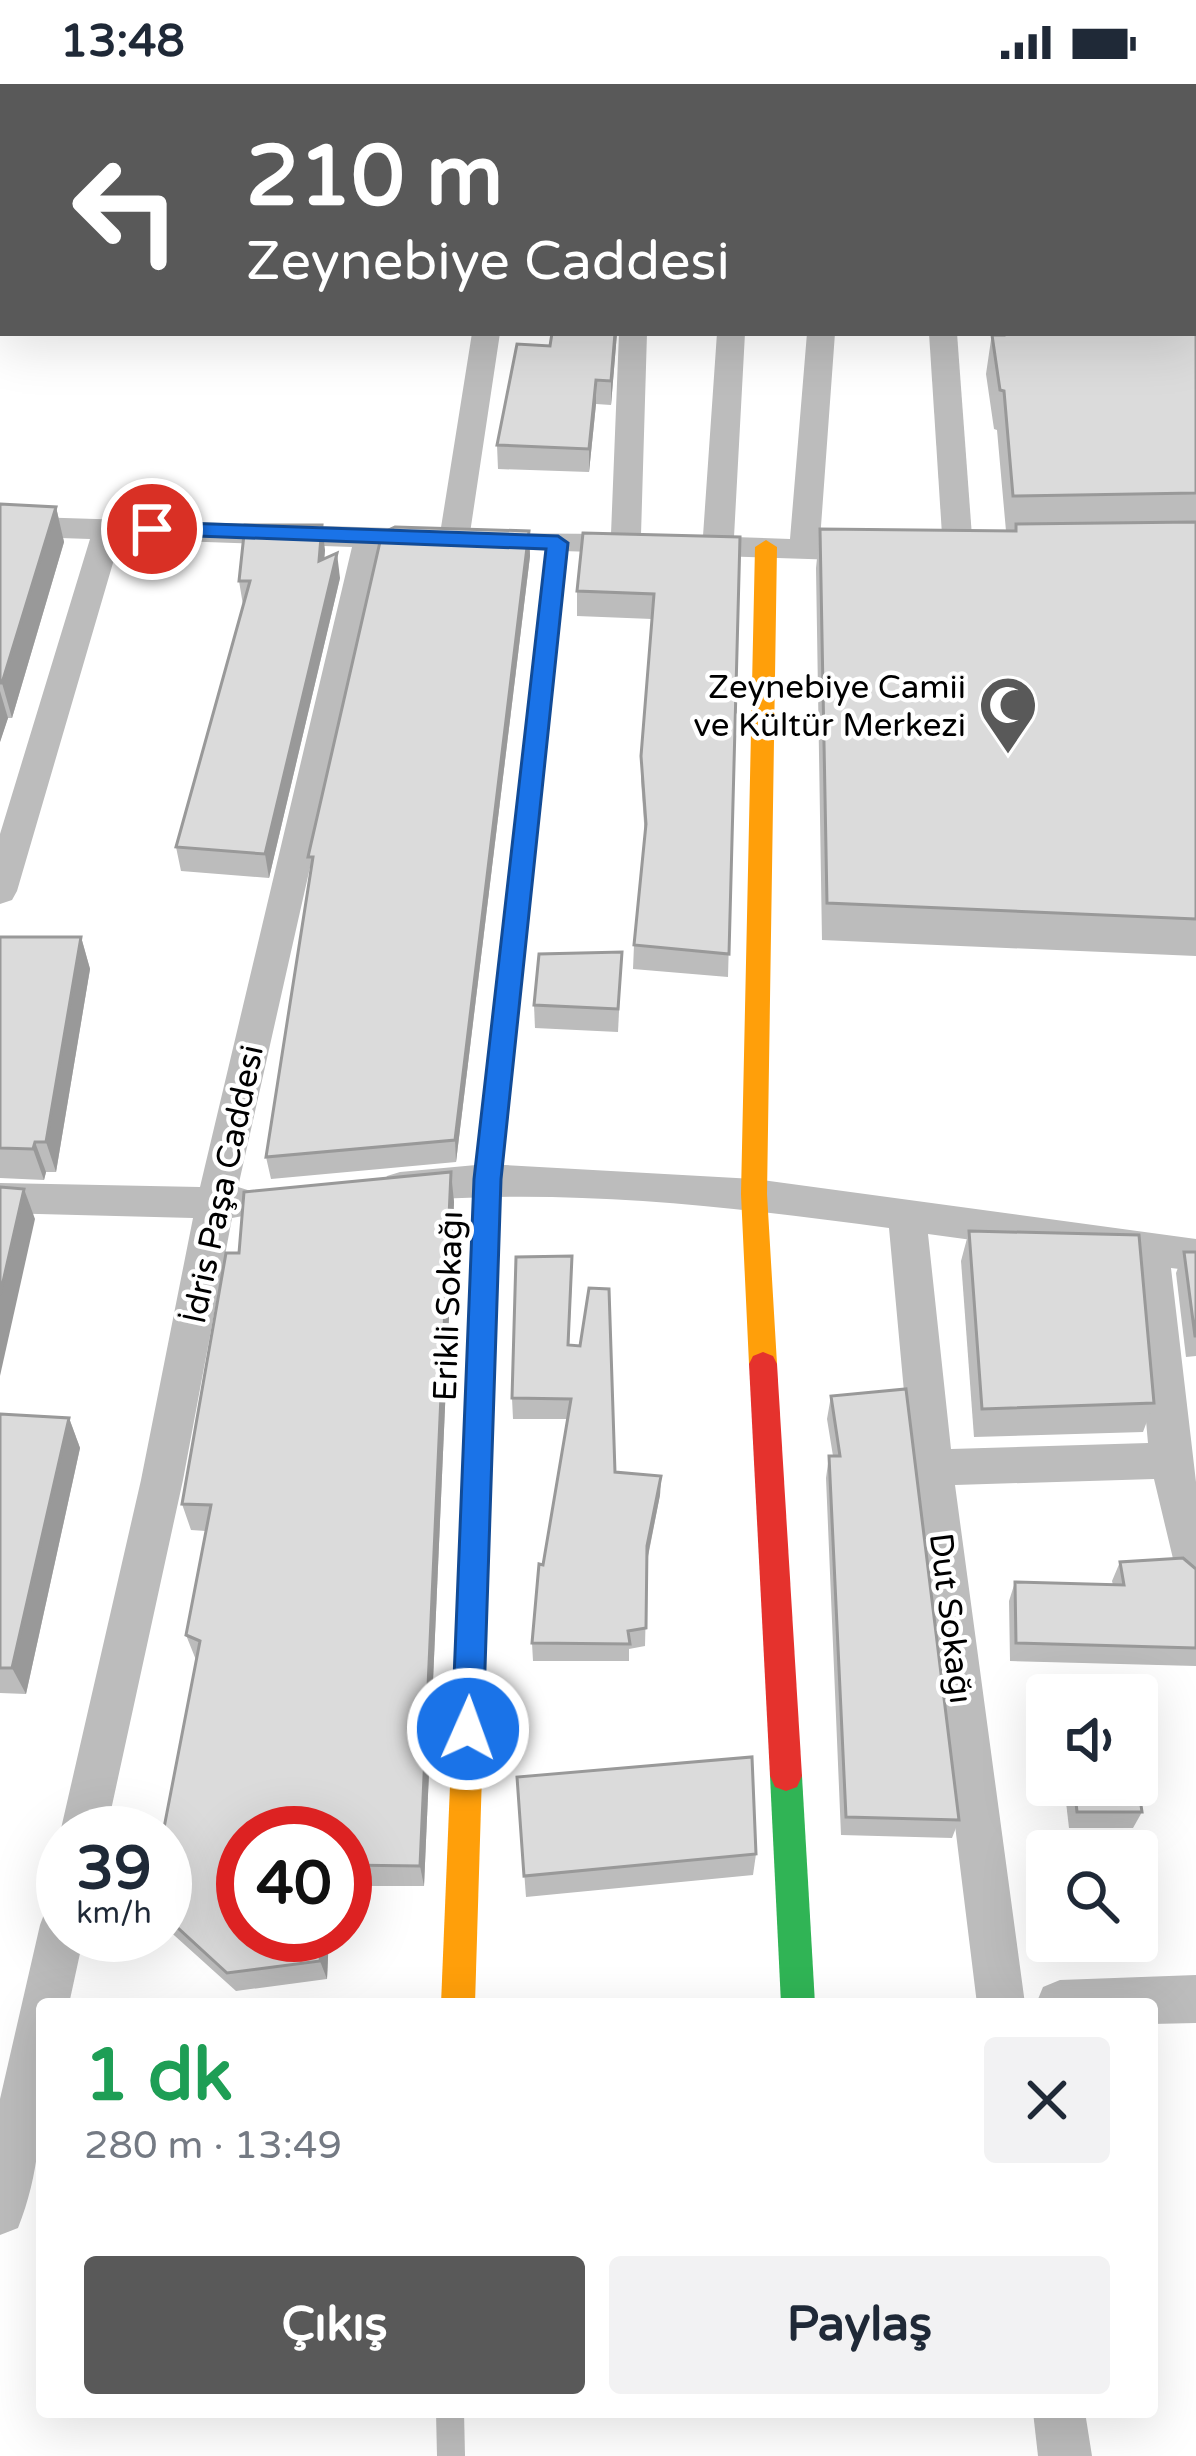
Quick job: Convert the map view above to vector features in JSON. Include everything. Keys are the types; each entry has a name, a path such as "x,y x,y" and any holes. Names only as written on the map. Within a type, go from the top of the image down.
{"street":[{"path":"433,539 484,336"},
{"path":"626,544 633,336"},
{"path":"718,547 731,336"},
{"path":"804,549 820,336"},
{"path":"943,336 959,550"},
{"path":"0,526 890,551"},
{"path":"0,891 109,527"},
{"name":"İdris Paşa Caddesi","path":"89,1806 162,1480 215,1205 369,537"},
{"name":"Erikli Sokağı","path":"458,1998 488,1179 558,543"},
{"path":"766,547 754,1194 798,1998"},
{"path":"356,1192 488,1179 754,1194 1196,1256"},
{"path":"0,1198 215,1205 285,1198"},
{"name":"Dut Sokağı","path":"907,1218 932,1468 1000,1998"},
{"path":"1150,1252 1170,1460 1196,1567"},
{"path":"932,1468 1170,1460"},
{"path":"46,1998 55,1962"},
{"path":"1158,2001 1196,2000"},
{"path":"0,2210 36,2059"},
{"path":"1060,2418 1065,2456"}],"lane":[{"path":"450,2418 451,2456"}],"building":[{"path":"552,336 615,336 611,381 596,380 589,449 497,445 517,344 550,346"},
{"path":"992,336 1196,336 1196,493 1013,496 1004,391 1000,390"},
{"path":"0,504 56,507 2,683 0,683"},
{"name":"Zeynebiye Camii ve Kültür Merkezi","path":"1196,522 1196,919 827,903 820,529 1016,531 1016,524"},
{"path":"245,525 322,525 319,561 337,553 265,854 176,847 250,581 239,581"},
{"path":"395,527 529,531 455,1140 266,1157 313,857 308,857 382,533"},
{"path":"583,533 740,537 729,954 634,945 646,824 641,756 654,594 577,591"},
{"path":"0,937 81,937 46,1142 35,1142 33,1149 0,1148"},
{"path":"622,952 618,1009 534,1005 539,954"},
{"path":"451,1172 420,1866 372,1865 372,1806 216,1806 216,1962 312,1962 227,1973 192,1941 192,1806 168,1806 200,1641 186,1635 211,1505 182,1504 226,1253 239,1253 244,1192"},
{"path":"0,1187 24,1189 0,1295"},
{"path":"969,1231 1139,1235 1154,1403 982,1409"},
{"path":"1184,1252 1196,1252 1196,1336 1195,1336"},
{"path":"572,1256 568,1345 580,1346 589,1288 609,1289 615,1472 661,1476 647,1546 646,1628 628,1631 630,1644 532,1643 539,1564 543,1565 571,1399 512,1398 516,1257"},
{"path":"906,1389 959,1820 846,1817 829,1456 840,1456 831,1396"},
{"path":"0,1414 69,1418 12,1668 0,1668"},
{"path":"1183,1558 1196,1569 1196,1648 1016,1643 1015,1582 1124,1585 1120,1562"},
{"path":"752,1757 756,1854 524,1876 517,1777"},
{"path":"1076,1806 1141,1806 1142,1812 1077,1812"}],"traffic: fast":[{"path":"478,1445 487,1179 539,716"},
{"path":"786,1776 798,1998"}],"traffic: slow":[{"path":"539,716 558,543"},
{"path":"763,1364 754,1194 766,547"},
{"path":"458,1998 478,1445"}],"traffic: jam":[{"path":"763,1364 786,1776"}],"place":[{"name":"Zeynebiye Camii ve Kültür Merkezi","path":"1008,756"}],"route":[{"path":"152,529 558,543 488,1179 468,1729"}]}
